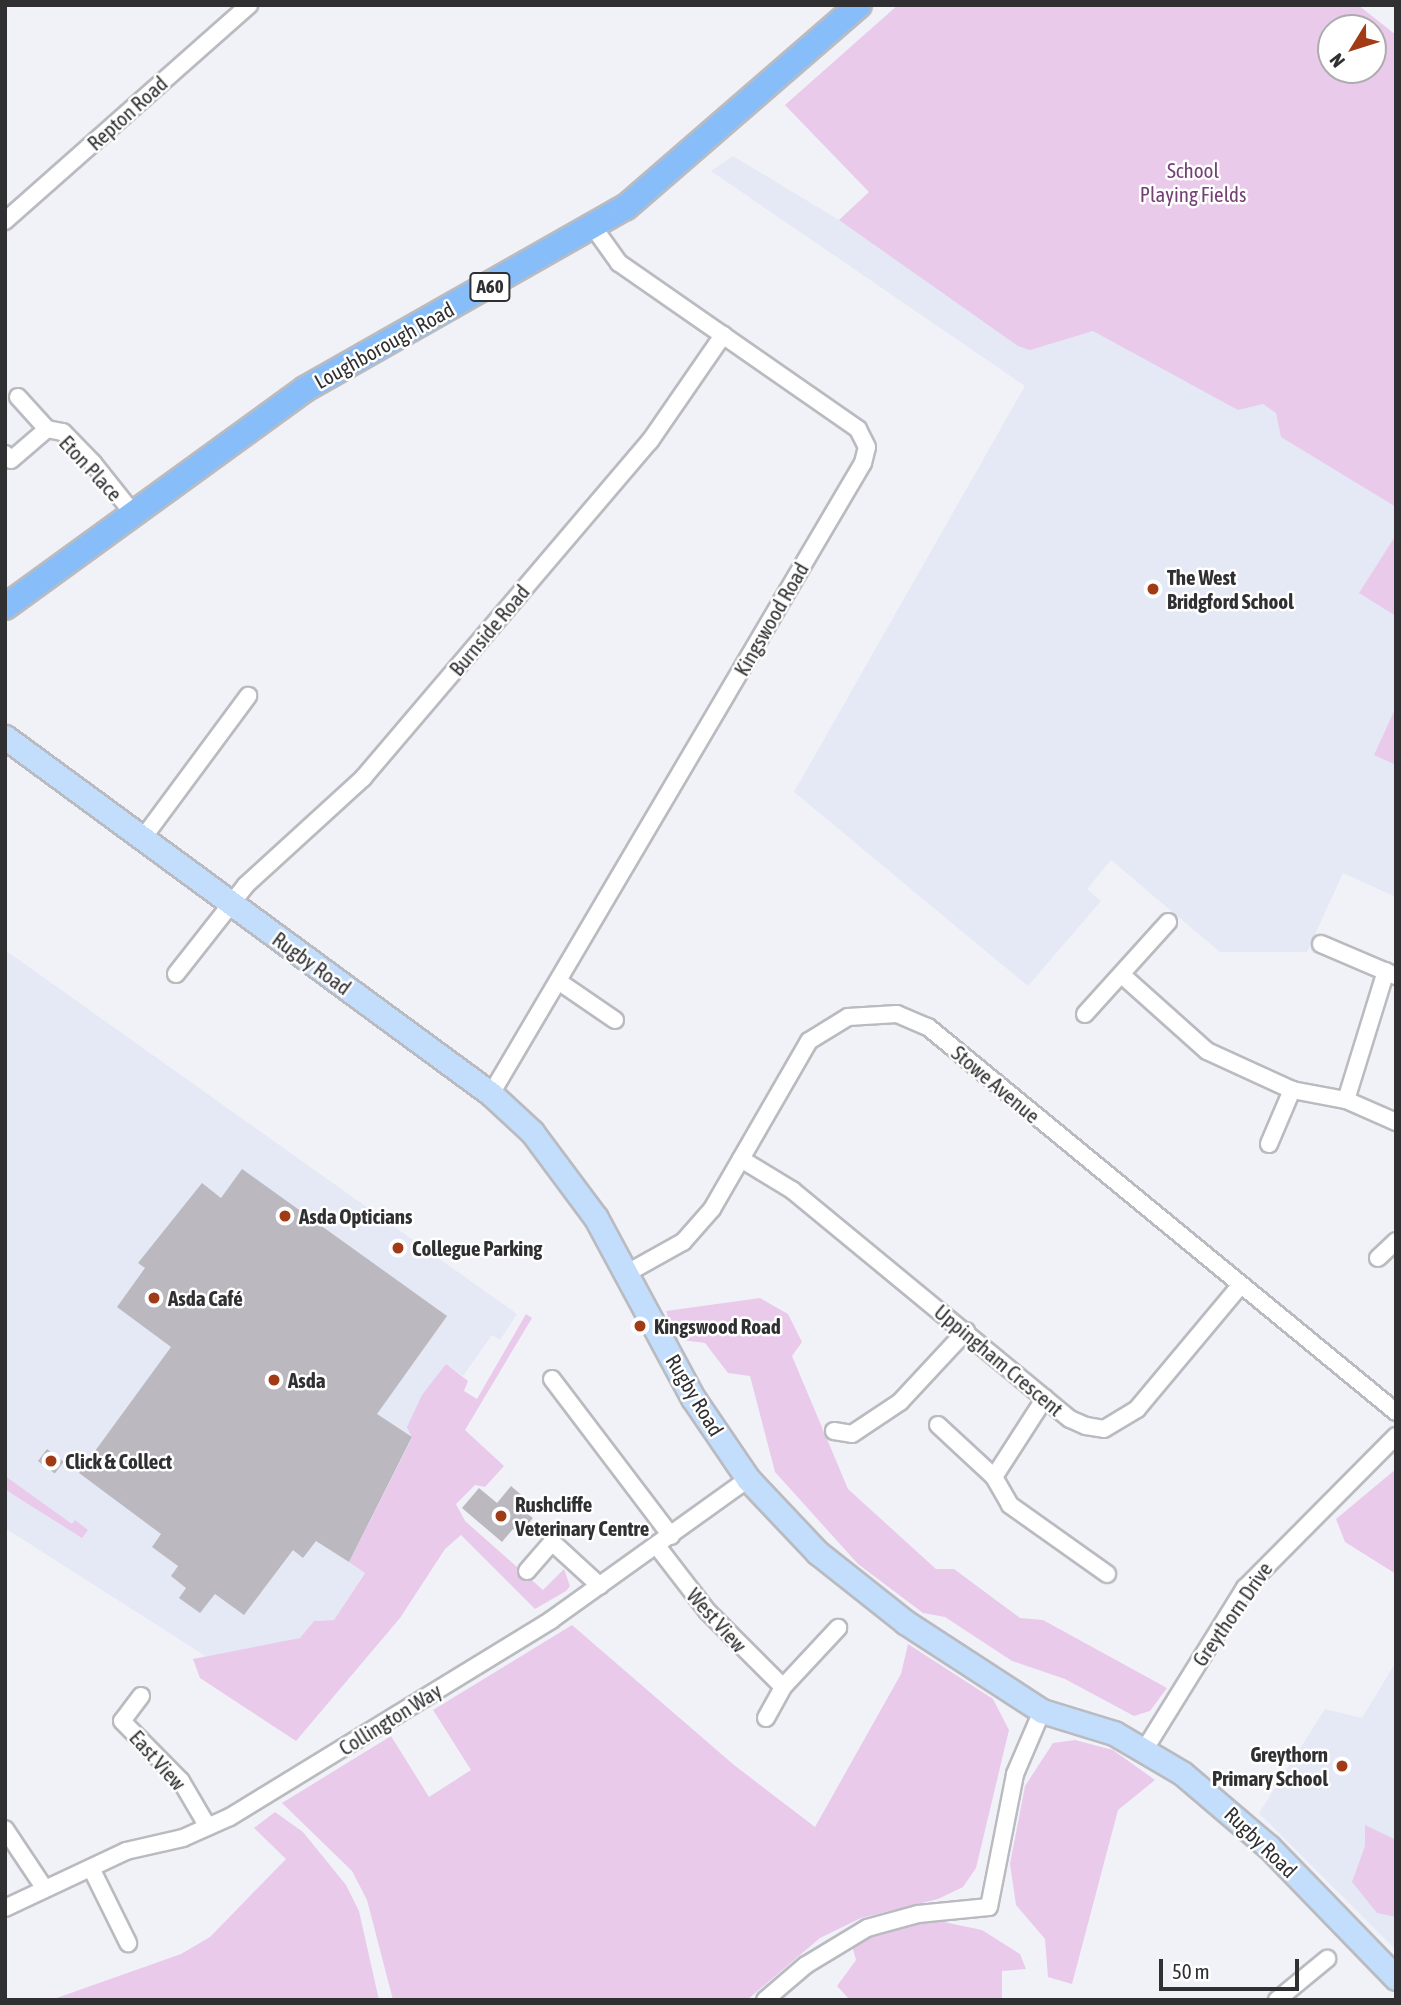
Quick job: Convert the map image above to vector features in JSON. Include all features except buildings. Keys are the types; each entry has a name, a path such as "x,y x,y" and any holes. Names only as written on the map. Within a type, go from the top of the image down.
{"main road":[{"name":"Loughborough Road","path":"5,607 132,512 305,389 594,229 668,173 859,5"}],"street":[{"name":"Repton Road","path":"5,221 249,5"},
{"name":"Kingswood Road","path":"491,1094 863,463 867,447 858,429 619,263 594,229"},
{"name":"Burnside Road","path":"176,974 230,902 363,778 650,441 723,335"},
{"name":"Eton Place","path":"18,397 47,429 63,432 132,512"},
{"name":"Eton Place","path":"5,454 11,460 47,429"},
{"path":"143,838 248,696"},
{"name":"Rugby Road","path":"5,737 491,1094 561,1168 629,1272 693,1398 748,1479 818,1553 869,1595 1042,1711 1145,1749 1253,1832 1396,1978"},
{"path":"1085,1014 1168,922"},
{"path":"1321,944 1391,973 1346,1100"},
{"path":"1122,975 1207,1051 1292,1090 1346,1100 1396,1122"},
{"path":"558,981 615,1020"},
{"name":"Stowe Avenue","path":"629,1272 683,1242 712,1209 808,1041 848,1017 897,1014 928,1027 1396,1412"},
{"path":"1269,1144 1292,1090"},
{"name":"Uppingham Crescent","path":"741,1159 792,1190 1045,1398 1086,1426 1104,1429 1123,1421 1240,1286"},
{"path":"1378,1258 1396,1241"},
{"path":"834,1431 852,1434 900,1402 966,1331"},
{"name":"West View","path":"552,1379 664,1541 707,1611 783,1687"},
{"path":"994,1477 1045,1398"},
{"path":"938,1425 994,1477 1010,1505 1107,1574"},
{"name":"Greythorn Drive","path":"1145,1749 1251,1581 1396,1436"},
{"name":"Collington Way","path":"5,1908 91,1868 208,1827 600,1586 748,1479"},
{"path":"527,1571 552,1542 600,1586"},
{"path":"766,1718 783,1687 838,1628"},
{"name":"East View","path":"141,1696 122,1721 181,1780 208,1827"},
{"path":"765,2000 806,1965 867,1928 918,1914 989,1907 1016,1774 1042,1711"},
{"path":"5,1829 45,1889"},
{"path":"91,1868 128,1943"},
{"path":"1277,2000 1322,1962 1330,1977"}],"shaded area":[{"name":"The West Bridgford School","path":"898,5 1358,5 1369,14 1317,14 1317,84 1387,84 1387,28 1396,35 1396,897 1343,873 1307,952 1220,952 1111,860 1087,889 1101,901 1028,986 794,792 1025,386 711,171 733,156 839,220 869,192 785,105"},
{"path":"5,950 517,1314 500,1340 492,1335 463,1376 446,1364 349,1561 365,1572 334,1620 314,1621 300,1638 210,1659 5,1528"},
{"name":"Greythorn Primary School","path":"1396,1662 1396,1950 1259,1813 1325,1709 1362,1718"}],"green space":[{"name":"School Playing Fields","path":"898,5 1358,5 1369,14 1317,14 1317,84 1387,84 1387,28 1396,35 1396,507 1281,437 1276,413 1263,404 1238,410 1093,331 1030,350 1018,346 839,220 869,192 785,105"},
{"path":"1396,535 1396,616 1359,593"},
{"path":"1396,707 1396,765 1374,755"},
{"path":"760,1298 788,1314 802,1342 792,1356 848,1489 936,1569 954,1569 1020,1618 1043,1620 1167,1688 1150,1711 1134,1716 1065,1679 1012,1661 945,1617 923,1613 858,1564 775,1472 750,1376 728,1373 705,1343 675,1339 666,1311"},
{"path":"526,1314 532,1318 465,1430 504,1466 485,1487 475,1485 456,1504 465,1521 543,1590 564,1569 570,1586 566,1591 535,1609 461,1535 445,1549 400,1618 296,1741 200,1678 193,1659 300,1638 314,1621 334,1620 365,1573 349,1562 412,1438 407,1427 422,1395 446,1364 468,1381 464,1391 477,1399"},
{"path":"1396,1469 1396,1574 1345,1542 1336,1519"},
{"path":"5,1476 72,1524 75,1520 88,1530 82,1538 17,1497 5,1489"},
{"path":"572,1625 734,1765 815,1827 901,1674 908,1644 993,1699 1009,1730 976,1868 963,1887 938,1899 861,1918 820,1938 747,2000 393,2000 367,1900 352,1871 282,1803 391,1736 429,1797 471,1770 433,1710"},
{"path":"1075,1740 1113,1750 1155,1780 1118,1810 1072,1984 1048,1977 1045,1939 1016,1905 1010,1864 1025,1786 1053,1743"},
{"path":"275,1812 303,1832 346,1885 359,1911 379,2000 51,2000 181,1954 210,1937 286,1859 254,1828"},
{"path":"1365,1825 1396,1840 1396,1917 1377,1913 1352,1882 1365,1846"},
{"path":"934,1920 982,1930 1020,1954 1026,1969 1002,1971 1002,2000 850,2000 837,1986 856,1960 852,1946 875,1934"}],"place":[{"name":"The West Bridgford School","path":"1153,589"},
{"name":"Asda Opticians","path":"285,1216"},
{"name":"Collegue Parking","path":"398,1248"},
{"name":"Asda Café","path":"154,1298"},
{"name":"Kingswood Road","path":"640,1326"},
{"name":"Asda","path":"274,1380"},
{"name":"Click & Collect","path":"51,1461"},
{"name":"Rushcliffe Veterinary Centre","path":"501,1516"},
{"name":"Greythorn Primary School","path":"1342,1766"}]}
